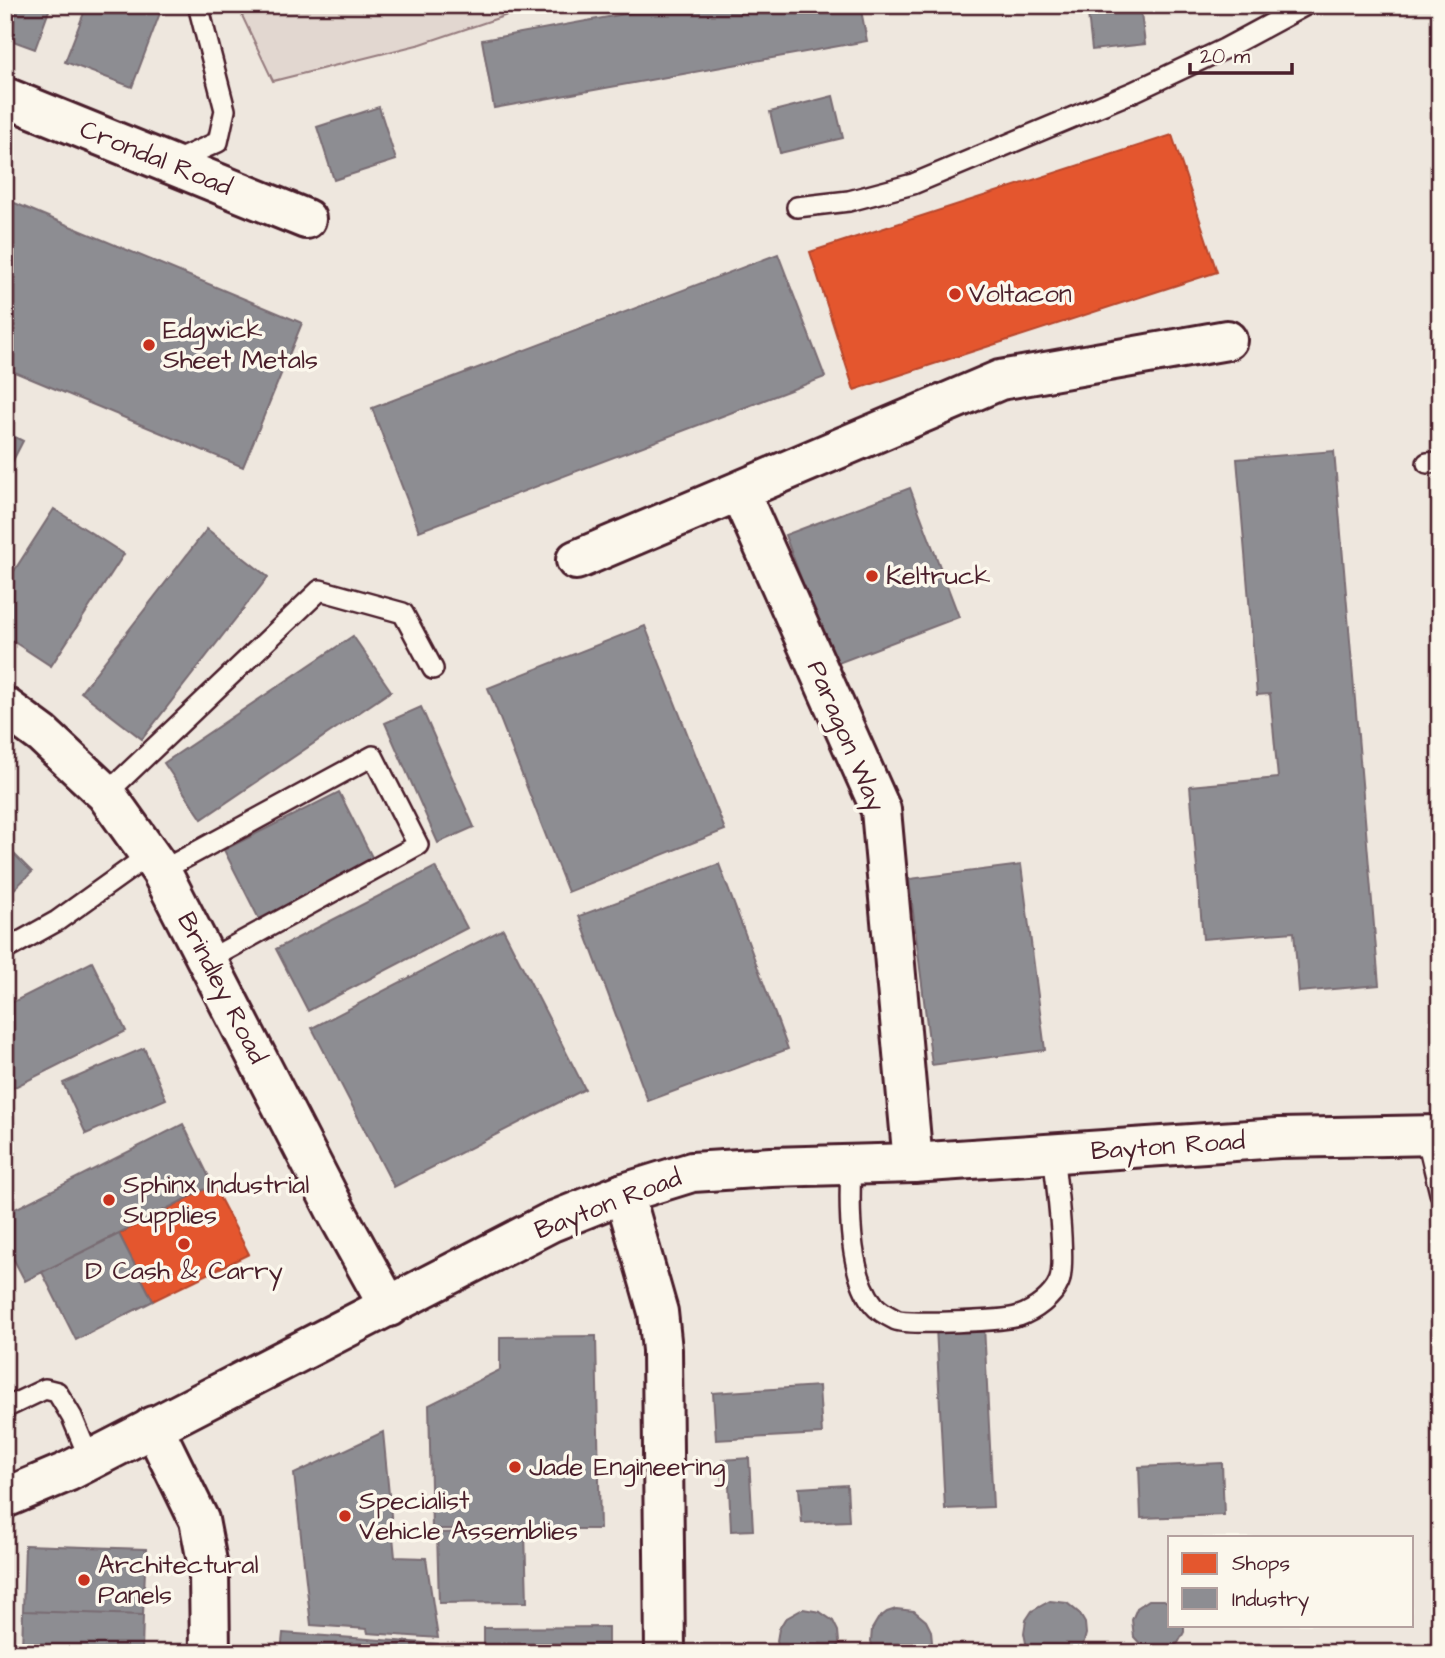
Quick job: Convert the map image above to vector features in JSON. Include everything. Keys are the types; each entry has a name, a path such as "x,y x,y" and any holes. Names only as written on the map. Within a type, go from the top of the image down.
{"street":[{"name":"Crondal Road","path":"5,97 306,219"},
{"path":"576,560 1000,380 1227,341"},
{"name":"Paragon Way","path":"739,491 881,810 912,1163"},
{"name":"Brindley Road","path":"5,707 43,735 106,794 155,863 389,1307"},
{"name":"Bayton Road","path":"5,1498 90,1460 551,1222 624,1193 692,1172 912,1163 1279,1138 1433,1135"},
{"path":"624,1193 659,1312 662,1350 665,1653"},
{"path":"153,1426 199,1520 209,1572 209,1653"}],"lane":[{"path":"170,163 218,142 225,110 198,5"},
{"path":"797,207 849,201 913,184 1133,92 1224,49 1306,5"},
{"path":"106,794 320,590 403,613 433,669"},
{"path":"5,950 155,863 373,756 418,845 208,960"},
{"path":"1433,1135 1440,1193"},
{"path":"851,1165 849,1205 856,1269 874,1306 898,1321 942,1322 1018,1317 1047,1300 1060,1282 1054,1154"},
{"path":"5,1408 45,1389 57,1392 72,1417 90,1460"}],"shaded area":[{"path":"5,5 237,5 273,81 421,44 541,5 1440,5 1440,1653 5,1653"},
{"path":"237,5 537,5 421,44 273,81"}],"building: Shops":[{"path":"1172,135 1217,272 854,390 810,252"},
{"name":"D Cash & Carry","path":"213,1185 249,1254 153,1301 119,1234"}],"building: Industry":[{"path":"5,5 51,5 35,49 5,38"},
{"path":"87,5 163,5 132,87 65,62"},
{"path":"674,5 860,5 867,41 494,108 482,40"},
{"path":"1087,5 1140,5 1145,44 1092,50"},
{"path":"833,96 843,138 780,153 770,112"},
{"path":"379,107 396,160 334,180 317,127"},
{"name":"Edgwick Sheet Metals","path":"5,199 302,323 243,467 5,368"},
{"path":"778,254 825,377 419,531 372,408"},
{"path":"5,432 23,441 5,476"},
{"path":"1334,451 1379,985 1299,992 1294,932 1203,939 1190,786 1278,778 1270,694 1257,695 1237,459"},
{"name":"Keltruck","path":"910,488 959,617 833,665 785,535"},
{"path":"54,509 124,554 51,666 5,636 5,585"},
{"path":"207,529 268,577 142,739 81,692"},
{"path":"645,626 725,830 568,892 488,688"},
{"path":"353,636 391,691 202,819 164,763"},
{"path":"421,707 474,827 438,843 385,723"},
{"path":"339,792 374,861 259,919 224,850"},
{"path":"5,845 32,872 5,898"},
{"path":"719,864 788,1049 648,1101 579,916"},
{"path":"1021,865 1045,1050 932,1065 909,879"},
{"path":"435,867 467,928 308,1011 276,949"},
{"path":"503,929 585,1089 394,1187 312,1028"},
{"path":"92,962 126,1031 5,1092 5,1006"},
{"path":"144,1048 166,1099 86,1134 63,1083"},
{"name":"Sphinx Industrial Supplies","path":"183,1124 213,1185 25,1281 5,1243 5,1214"},
{"path":"119,1234 153,1301 76,1340 42,1272"},
{"path":"984,1325 993,1507 945,1509 936,1327"},
{"name":"Jade Engineering","path":"596,1336 600,1529 432,1529 429,1405 500,1370 500,1337"},
{"path":"819,1386 822,1434 716,1440 713,1393"},
{"name":"Specialist Vehicle Assemblies","path":"383,1432 395,1557 426,1558 438,1638 368,1633 367,1629 311,1625 294,1474"},
{"path":"749,1458 753,1530 731,1531 729,1486 723,1486 722,1460"},
{"path":"1222,1463 1224,1515 1141,1518 1139,1467"},
{"path":"847,1485 849,1521 802,1523 799,1488"},
{"path":"525,1531 527,1602 439,1603 437,1533"},
{"name":"Architectural Panels","path":"25,1545 146,1549 143,1615 23,1611"},
{"path":"1149,1600 1168,1603 1168,1626 1184,1626 1178,1643 1166,1651 1153,1652 1145,1649 1134,1637 1132,1620 1137,1608"},
{"path":"1050,1601 1067,1603 1079,1613 1085,1623 1086,1634 1077,1653 1032,1653 1026,1643 1026,1620 1032,1611"},
{"path":"803,1609 820,1612 833,1621 838,1631 836,1653 780,1653 777,1641 779,1629 785,1619"},
{"path":"896,1609 914,1611 926,1621 931,1631 930,1653 874,1653 872,1629 878,1619"},
{"path":"23,1611 143,1615 142,1653 22,1653"},
{"path":"608,1627 608,1653 484,1653 484,1628"},
{"path":"283,1633 438,1644 437,1653 281,1653"}],"place":[{"name":"Voltacon","path":"955,294"},
{"name":"Edgwick Sheet Metals","path":"149,345"},
{"name":"Keltruck","path":"872,576"},
{"name":"Sphinx Industrial Supplies","path":"109,1200"},
{"name":"D Cash & Carry","path":"184,1244"},
{"name":"Jade Engineering","path":"515,1467"},
{"name":"Specialist Vehicle Assemblies","path":"345,1516"},
{"name":"Architectural Panels","path":"84,1580"}]}
